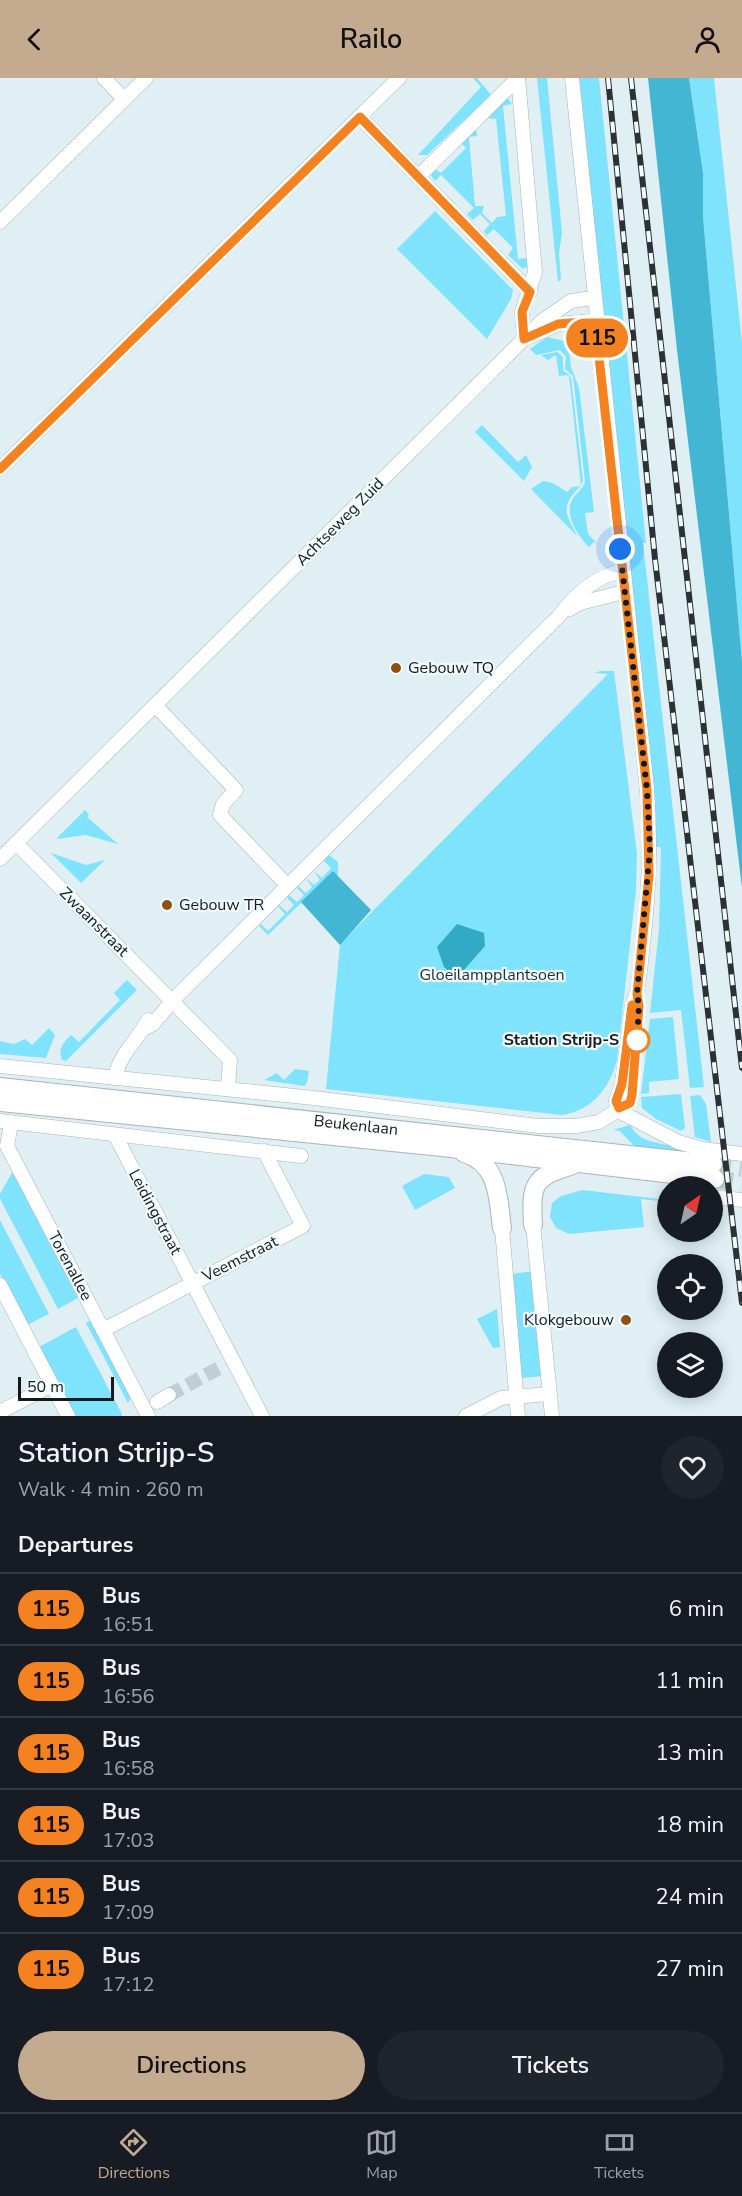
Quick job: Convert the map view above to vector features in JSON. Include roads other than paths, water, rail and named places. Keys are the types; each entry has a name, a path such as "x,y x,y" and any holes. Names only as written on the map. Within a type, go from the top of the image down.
{"main road":[{"name":"Beukenlaan","path":"0,1088 136,1109 442,1147 580,1163 709,1173"},
{"name":"Beukenlaan","path":"0,1102 136,1109 709,1173"},
{"path":"442,1147 468,1154 485,1164 492,1173 496,1183 502,1228"},
{"path":"533,1225 531,1195 535,1184 542,1176 580,1163"}],"street":[{"path":"104,78 124,99"},
{"path":"0,222 146,78"},
{"path":"0,469 399,78"},
{"path":"418,177 518,78"},
{"path":"518,78 535,272 522,312 524,339"},
{"path":"572,78 595,321 647,790 650,849 637,994 632,1005 622,1084 616,1101 618,1109 659,1133 742,1200"},
{"path":"360,117 530,292"},
{"name":"Achtseweg Zuid","path":"0,859 542,321 571,301 593,298"},
{"name":"Achtseweg Zuid","path":"524,339 558,324 595,321"},
{"path":"115,1078 116,1069 133,1040 145,1028 153,1024 173,1000 287,885 588,587 609,574 622,571"},
{"path":"558,617 579,603 624,592"},
{"path":"155,705 236,790 223,804 220,815 287,885"},
{"name":"Zwaanstraat","path":"16,843 173,1000"},
{"path":"173,1000 230,1060 228,1089"},
{"name":"Beukenlaan","path":"0,1066 228,1089 538,1126 590,1124 606,1119 618,1109"},
{"path":"5,1122 301,1155"},
{"name":"Torenallee","path":"5,1122 7,1146 148,1416"},
{"name":"Leidingstraat","path":"115,1135 192,1283 228,1364 262,1416"},
{"name":"Veemstraat","path":"103,1330 303,1226 264,1152"},
{"path":"709,1173 742,1154"},
{"path":"533,1225 552,1416"},
{"path":"502,1228 518,1416"},
{"path":"0,1285 68,1416"},
{"path":"0,1412 52,1384"},
{"path":"466,1416 501,1398 549,1394"},
{"path":"157,1402 169,1395"}],"tunnel":[{"path":"713,1164 742,1168"},
{"path":"723,1180 742,1183"},
{"path":"169,1395 223,1366"}],"railway":[{"path":"608,78 655,559 742,1303"},
{"path":"631,78 742,1068"}],"place":[{"name":"Gebouw TQ","path":"396,668"},
{"name":"Gebouw TR","path":"167,905"},
{"name":"Station Strijp-S","path":"637,1040"},
{"name":"Klokgebouw","path":"626,1320"}],"park label":[{"name":"Gloeilampplantsoen","path":"492,975"}]}
